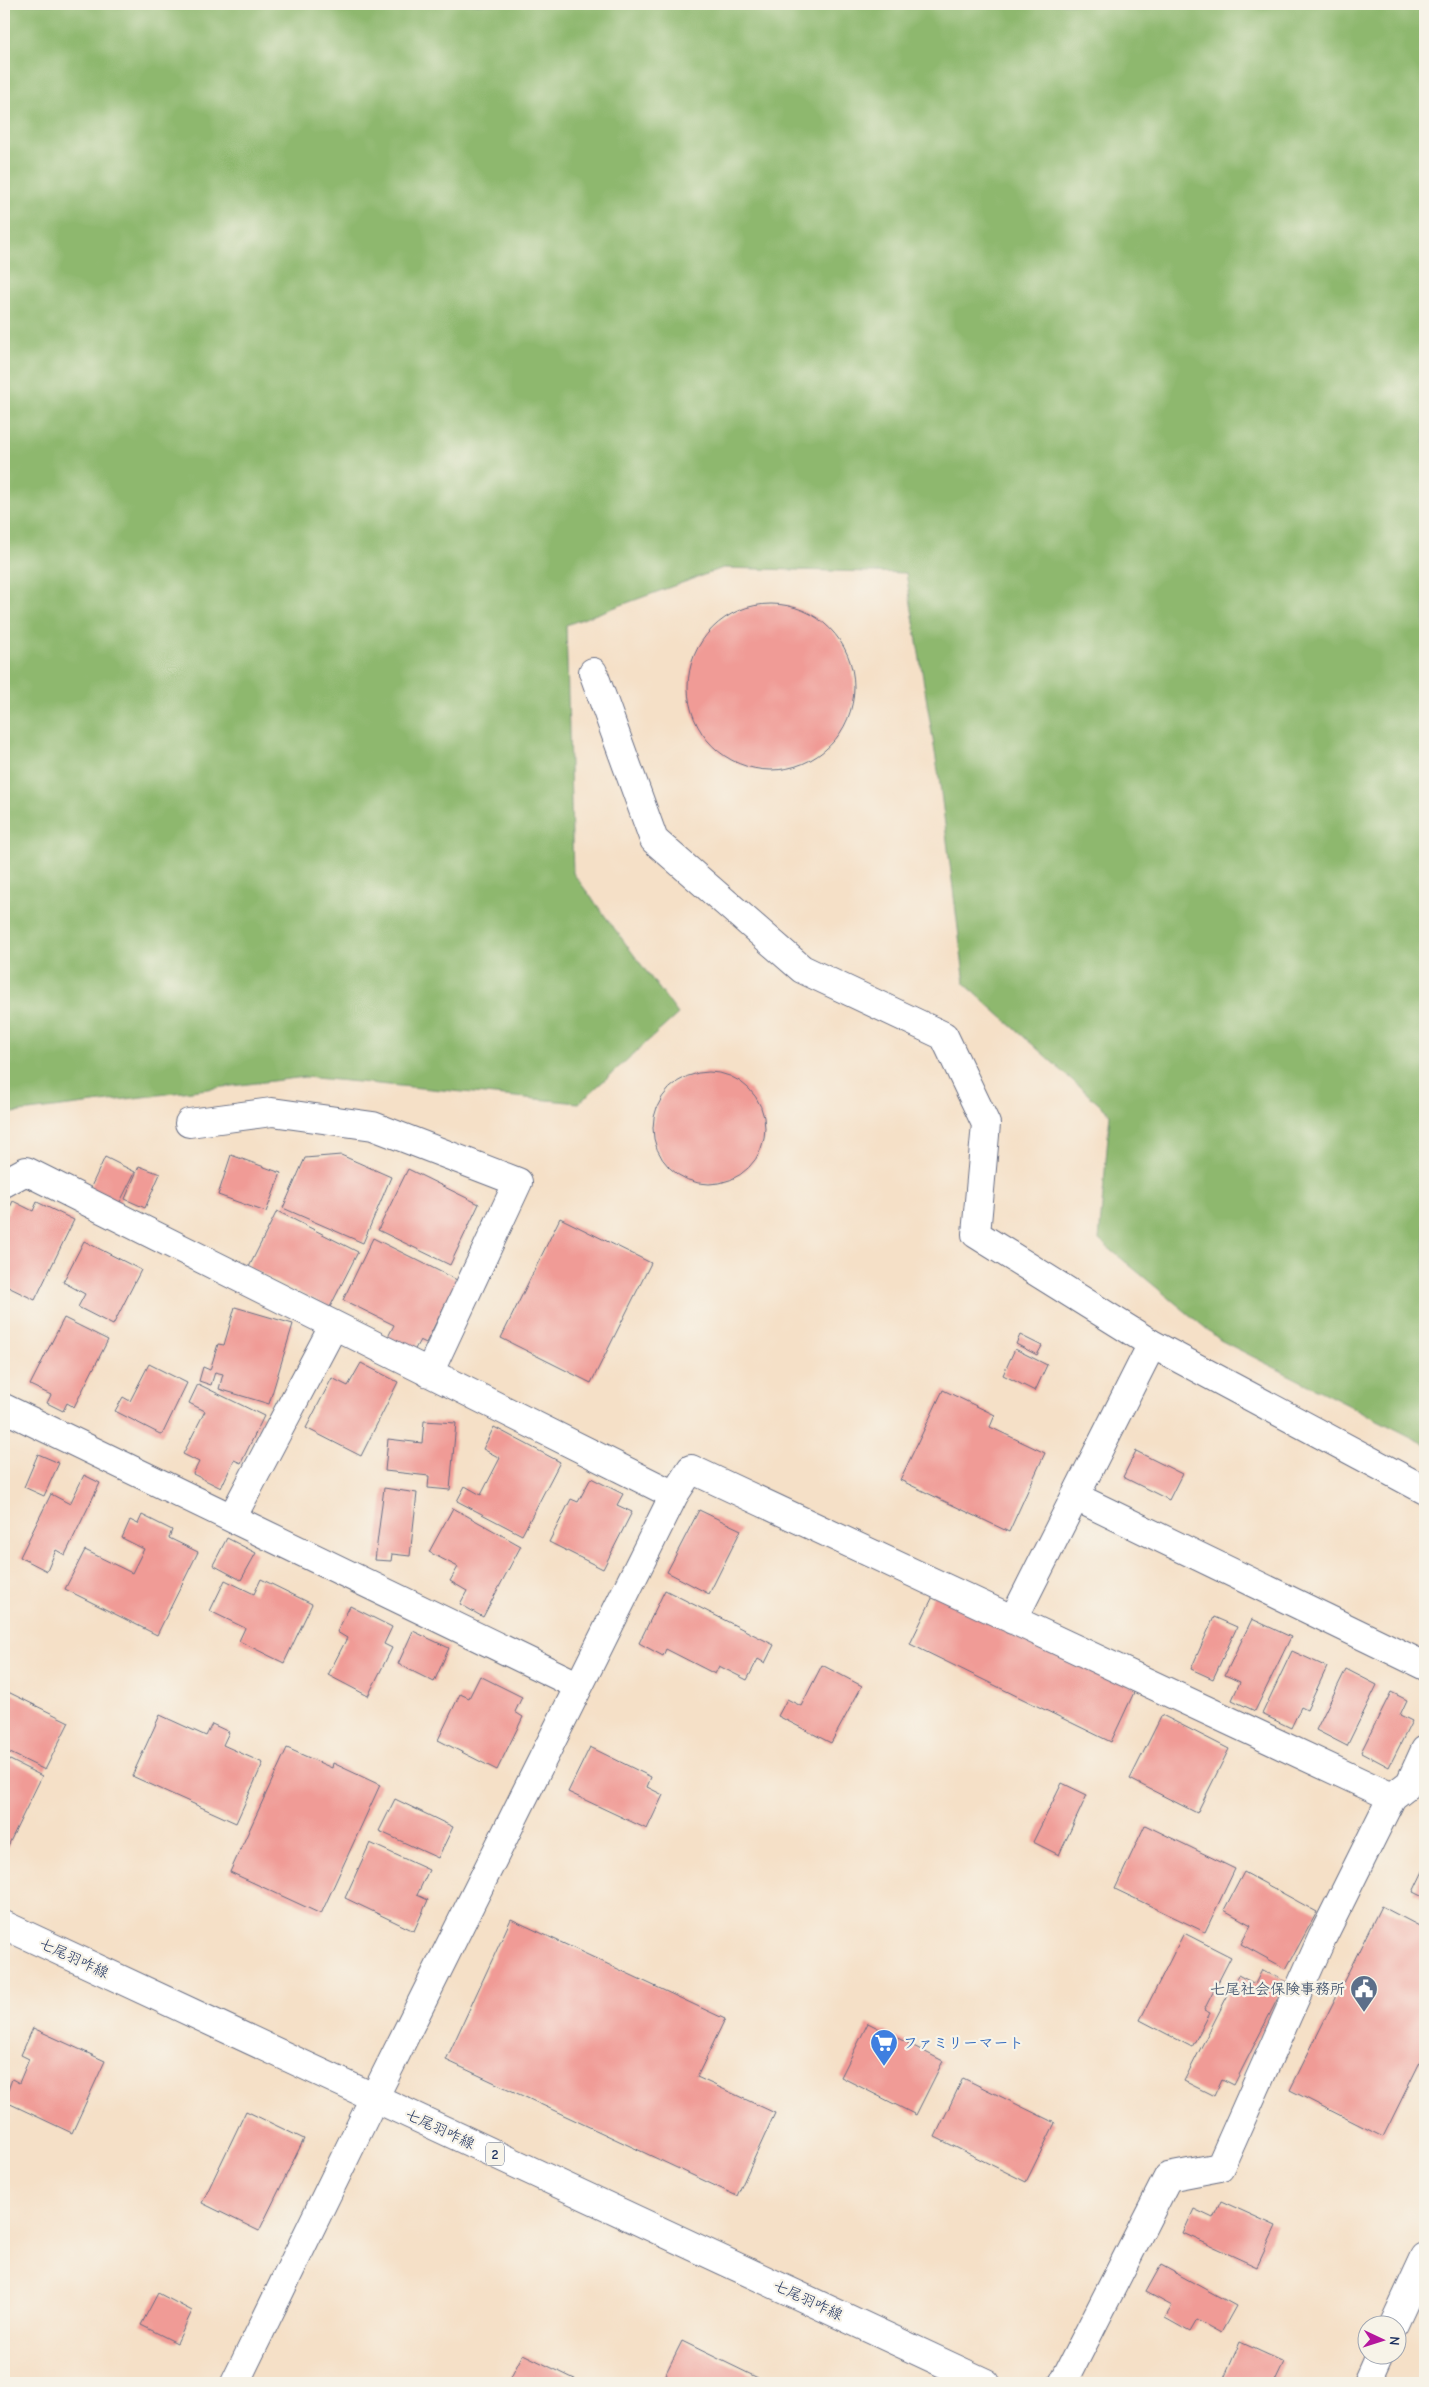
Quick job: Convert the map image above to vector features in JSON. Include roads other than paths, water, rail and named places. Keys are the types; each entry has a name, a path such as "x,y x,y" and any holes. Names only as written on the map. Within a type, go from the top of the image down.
{"street":[{"path":"593,672 654,840 802,970 944,1036 986,1124 976,1234 1152,1344 1425,1490"},
{"path":"189,1123 272,1112 373,1126 518,1182 429,1373"},
{"path":"4,1183 26,1171 674,1495"},
{"path":"232,1518 334,1325"},
{"path":"1013,1620 1152,1344"},
{"path":"4,1408 579,1686"},
{"path":"235,2383 374,2098 674,1495 691,1469 1013,1620 1409,1791"},
{"path":"1076,1497 1425,1666"},
{"path":"1063,2383 1168,2177 1220,2167 1322,1938 1409,1791 1425,1750"},
{"name":"七尾羽咋線","path":"4,1925 986,2383"},
{"path":"1399,2314 1425,2257"},
{"path":"1366,2383 1375,2364"}],"place":[{"name":"七尾社会保険事務所","path":"1364,2013"},
{"name":"ファミリーマート","path":"884,2067"}]}
